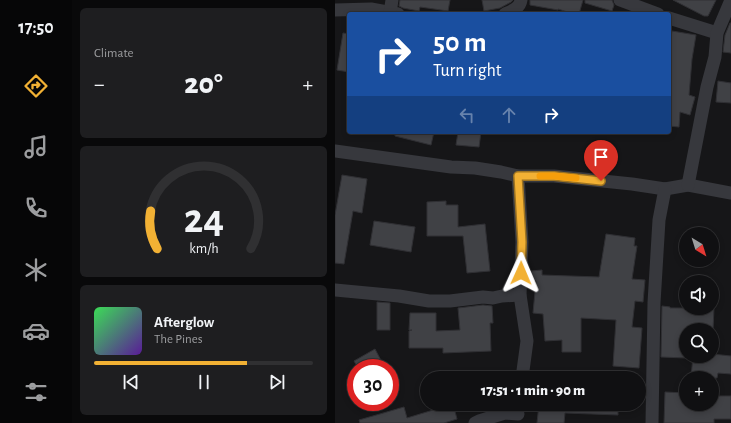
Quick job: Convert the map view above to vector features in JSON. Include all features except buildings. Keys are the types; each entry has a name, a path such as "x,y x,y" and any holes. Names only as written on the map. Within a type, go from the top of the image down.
{"street":[{"path":"509,12 520,4 521,0"},
{"path":"620,0 653,12"},
{"path":"688,186 707,87 715,56 717,33 731,0"},
{"path":"335,10 393,9"},
{"path":"671,19 717,33"},
{"path":"335,151 451,167 475,168 518,176 554,176 665,189 688,186 731,193"},
{"path":"518,176 522,242 520,295 527,341 523,371"},
{"path":"652,423 655,288 659,220 665,189"},
{"path":"335,290 392,295 429,301 450,301 520,295"},
{"path":"475,423 505,413 517,414"}],"slow traffic":[{"path":"540,176 576,178"}],"route":[{"path":"521,273 522,242 518,176 554,176 601,181"}]}
